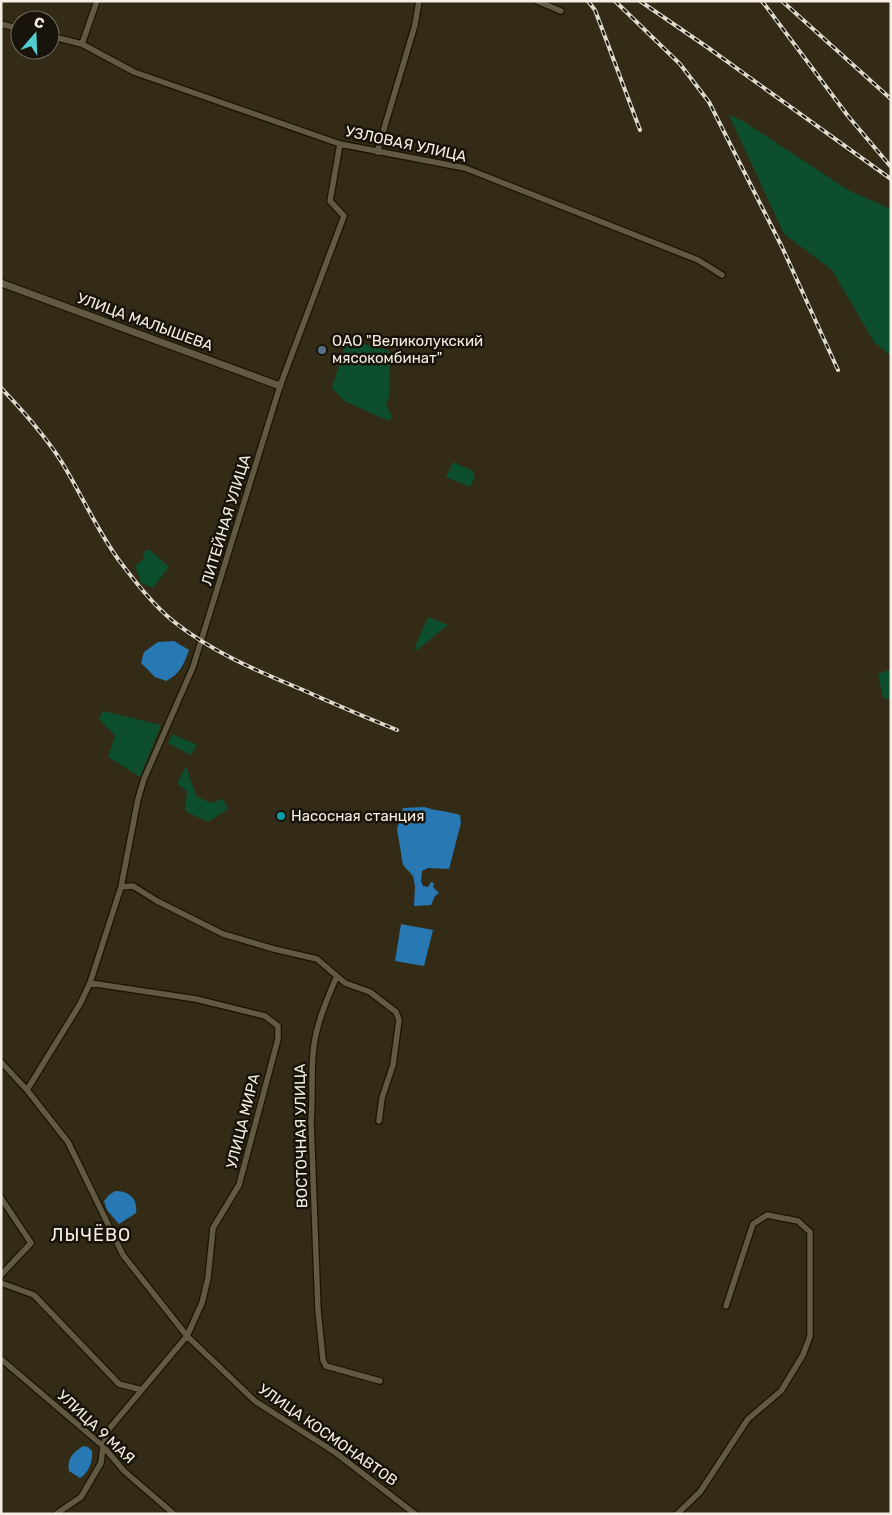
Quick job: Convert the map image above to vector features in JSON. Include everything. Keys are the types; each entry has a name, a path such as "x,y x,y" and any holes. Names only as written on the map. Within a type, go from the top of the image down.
{"street":[{"path":"82,44 97,1"},
{"path":"377,152 415,25 419,1"},
{"path":"537,1 561,10"},
{"name":"УЗЛОВАЯ УЛИЦА","path":"60,38 82,44 134,72 340,144 465,168 698,260 722,275"},
{"name":"ЛИТЕЙНАЯ УЛИЦА","path":"27,1090 80,1004 90,983 113,906 121,887 138,799 144,779 193,667 280,386 344,216 330,201 340,144"},
{"name":"УЛИЦА МАЛЫШЕВА","path":"1,283 280,386"},
{"path":"121,887 133,886 157,901 223,934 317,959 345,983 370,992 398,1014 399,1020 393,1065 382,1098 379,1121"},
{"name":"ВОСТОЧНАЯ УЛИЦА","path":"337,976 317,1030 312,1055 313,1102 311,1121 318,1310 323,1360 326,1366 380,1380"},
{"name":"УЛИЦА МИРА","path":"56,1514 81,1497 101,1463 103,1446 109,1429 187,1336 202,1303 208,1278 212,1228 239,1185 278,1039 278,1026 265,1016 196,999 90,983"},
{"name":"УЛИЦА КОСМОНАВТОВ","path":"1,1062 27,1090 68,1142 123,1255 187,1336 255,1401 336,1454 415,1514"},
{"path":"1,1198 31,1243 1,1275"},
{"path":"677,1514 700,1492 748,1419 780,1391 803,1355 810,1336 810,1232 798,1221 767,1215 753,1224 726,1306"},
{"path":"1,1283 34,1295 119,1384 142,1390"},
{"name":"УЛИЦА 9 МАЯ","path":"1,1359 103,1446 124,1471 174,1514"}],"green space":[{"path":"729,115 743,121 850,191 891,209 891,356 874,342 832,270 784,234"},
{"path":"352,341 390,351 389,397 386,405 392,416 389,421 344,401 332,388 344,349"},
{"path":"453,462 473,471 475,478 470,487 446,477"},
{"path":"145,550 150,550 169,567 153,588 141,583 135,566 143,559"},
{"path":"428,617 448,625 417,650 414,649"},
{"path":"891,669 891,700 883,698 878,674"},
{"path":"103,711 161,725 140,777 108,757 115,736 99,719"},
{"path":"172,734 197,745 191,755 168,743"},
{"path":"186,766 196,796 211,803 223,799 228,809 208,822 185,811 187,791 177,784"}],"water":[{"path":"174,641 189,650 181,668 166,681 155,677 141,663 144,652 158,642"},
{"path":"424,807 460,815 461,823 449,869 428,868 422,871 421,881 423,886 428,887 431,882 434,883 433,887 439,893 435,896 431,905 414,906 415,886 413,876 403,865 397,829 403,808"},
{"path":"401,924 433,930 424,966 395,961"},
{"path":"115,1191 124,1192 132,1196 136,1203 136,1213 119,1224 107,1210 104,1201"},
{"path":"83,1446 88,1447 92,1451 92,1459 88,1470 80,1478 69,1471 69,1463 73,1454"}],"railway":[{"path":"588,1 595,10 640,130"},
{"path":"615,1 680,64 709,102 782,247 838,370"},
{"path":"640,1 891,179"},
{"path":"762,1 848,116 891,167"},
{"path":"782,1 891,99"},
{"path":"1,388 28,417 53,449 118,559 151,599 173,621 203,642 235,660 397,730"}],"place":[{"name":"ОАО \"Великолукский мясокомбинат\"","path":"322,350"},
{"name":"Насосная станция","path":"281,816"}],"district":[{"name":"ЛЫЧЁВО","path":"91,1235"}]}
